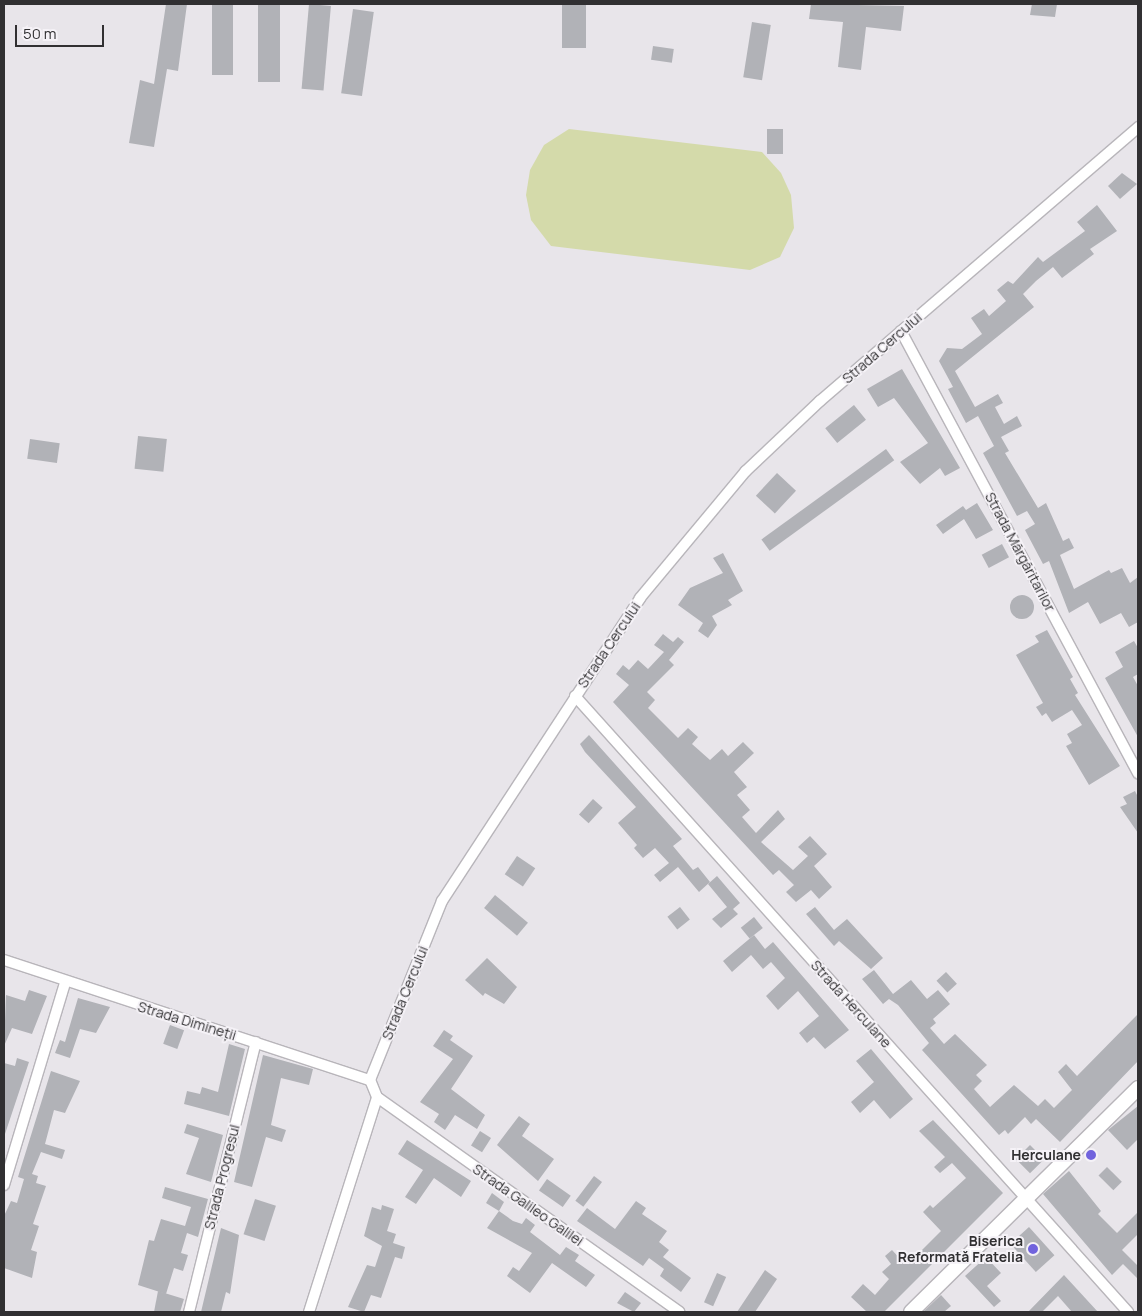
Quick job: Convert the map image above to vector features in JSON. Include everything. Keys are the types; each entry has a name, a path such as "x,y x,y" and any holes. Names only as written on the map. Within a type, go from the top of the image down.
{"main road":[{"path":"911,1312 1138,1088"}],"street":[{"name":"Strada Cercului","path":"370,1080 442,901 640,598 710,510 807,414 1138,127"},
{"name":"Strada Mărgăritarilor","path":"901,331 1138,774"},
{"name":"Strada Herculane","path":"575,696 1128,1312"},
{"name":"Strada Dimineții","path":"4,960 64,983 256,1042 370,1080"},
{"path":"4,1185 64,983"},
{"name":"Strada Progresul","path":"189,1312 256,1042"},
{"path":"308,1312 377,1097 370,1080"},
{"name":"Strada Galileo Galilei","path":"377,1097 679,1312"}],"green space":[{"path":"569,129 762,152 781,173 791,195 794,228 780,257 750,270 551,246 531,220 526,195 530,170 544,145"}],"building":[{"path":"166,4 187,4 178,71 167,69 154,147 129,143 140,80 154,84"},
{"path":"212,4 233,4 233,75 212,75"},
{"path":"258,4 280,4 280,82 258,82"},
{"path":"309,4 331,6 324,91 302,89"},
{"path":"562,4 586,4 586,48 562,48"},
{"path":"811,4 904,6 901,31 866,27 861,70 838,67 843,22 809,19"},
{"path":"1032,4 1057,4 1055,17 1030,15"},
{"path":"353,9 374,12 362,96 341,93"},
{"path":"752,22 771,25 762,80 743,77"},
{"path":"653,46 674,49 672,63 651,60"},
{"path":"767,129 783,129 783,154 767,154"},
{"path":"1122,173 1137,184 1120,199 1108,186"},
{"path":"1097,205 1117,231 1090,249 1094,254 1062,278 1053,267 1036,281 1023,294 1034,307 955,371 975,407 998,394 1003,403 995,407 1004,424 1017,416 1022,426 1001,437 1009,451 1005,453 1038,508 1046,503 1063,541 1069,538 1074,548 1060,555 1074,589 1109,570 1111,573 1122,568 1130,583 1138,577 1138,622 1129,627 1121,613 1100,624 1088,602 1069,613 1049,561 1043,564 1025,530 1035,524 1027,511 1017,516 983,453 994,446 978,416 966,423 948,389 953,387 939,361 947,348 962,349 982,334 971,318 984,309 989,316 1006,301 997,290 1008,281 1013,284 1038,257 1043,262 1085,231 1077,222"},
{"path":"902,369 960,468 945,476 940,468 920,484 900,462 928,443 894,398 878,407 867,389"},
{"path":"854,405 866,420 837,443 825,428"},
{"path":"138,436 167,439 163,472 135,469"},
{"path":"30,439 60,443 57,463 27,459"},
{"path":"886,449 894,460 770,551 761,540"},
{"path":"777,473 796,491 775,513 756,496"},
{"path":"977,503 993,530 976,539 964,519 943,534 936,525 963,506 966,510"},
{"path":"1002,544 1009,557 989,568 982,555"},
{"path":"723,553 743,591 728,600 732,605 712,616 717,625 708,638 698,631 703,623 678,605 690,588 723,573 713,558"},
{"path":"1022,595 1030,599 1034,607 1030,615 1022,619 1014,615 1010,607 1014,599"},
{"path":"1047,630 1073,677 1070,679 1078,693 1075,695 1120,766 1089,785 1066,746 1072,743 1067,734 1082,725 1072,710 1052,722 1046,713 1042,716 1036,707 1043,703 1016,655 1039,642 1035,636"},
{"path":"663,634 673,642 678,637 684,642 669,660 674,665 647,692 655,700 648,708 678,738 688,728 698,737 692,744 710,760 722,749 728,756 743,742 754,753 734,772 747,787 737,795 750,810 742,817 756,833 778,810 785,819 761,842 793,870 808,856 798,847 810,836 827,854 814,866 832,887 819,899 811,890 796,902 786,892 794,885 779,870 773,875 613,702 629,685 616,674 623,665 629,670 638,660 648,669 664,652 654,645"},
{"path":"1134,641 1138,648 1138,674 1133,677 1138,686 1138,737 1105,678 1123,667 1115,652"},
{"path":"589,735 682,839 673,846 693,870 698,867 710,882 699,892 678,867 660,882 654,875 669,863 655,848 643,858 634,848 637,845 618,823 636,807 585,752 580,744"},
{"path":"1135,791 1138,797 1138,833 1120,807 1127,804 1123,797"},
{"path":"593,799 603,808 589,823 579,815"},
{"path":"517,856 535,868 523,887 505,874"},
{"path":"717,876 740,903 733,909 738,914 721,928 712,919 727,907 708,884"},
{"path":"495,895 528,923 517,936 484,908"},
{"path":"680,907 690,920 677,929 667,917"},
{"path":"815,907 834,930 847,919 883,958 871,969 839,941 834,946 806,914"},
{"path":"754,917 763,928 750,939 741,928"},
{"path":"754,935 765,949 773,942 849,1030 825,1049 814,1037 807,1043 799,1033 819,1016 798,991 778,1010 766,996 785,978 771,962 763,969 751,955 732,972 723,961"},
{"path":"487,958 517,987 504,1004 485,993 483,996 465,980"},
{"path":"874,970 893,994 911,980 927,999 938,990 950,1004 933,1019 936,1023 930,1028 944,1044 955,1034 987,1065 976,1075 982,1081 974,1089 990,1107 1014,1085 1038,1106 1045,1099 1054,1108 1072,1090 1058,1072 1066,1064 1077,1076 1138,1014 1138,1061 1060,1142 1036,1119 1031,1124 1025,1117 1008,1134 1005,1130 999,1135 922,1050 929,1043 898,1005 889,999 883,1004 862,979"},
{"path":"946,972 957,984 947,993 936,981"},
{"path":"29,990 47,996 32,1034 12,1028 4,1046 6,995 25,1001"},
{"path":"78,998 110,1007 96,1033 80,1029 70,1058 55,1053 60,1040 65,1042"},
{"path":"170,1025 184,1030 177,1049 163,1044"},
{"path":"444,1030 453,1036 450,1040 473,1056 451,1089 485,1115 477,1129 455,1115 445,1130 434,1122 439,1114 420,1102 453,1059 433,1046"},
{"path":"229,1044 245,1049 229,1116 184,1104 187,1091 200,1094 202,1087 218,1092"},
{"path":"871,1049 913,1099 890,1119 874,1100 860,1113 851,1102 874,1082 856,1061"},
{"path":"263,1055 313,1069 309,1085 281,1078 271,1125 286,1130 282,1142 266,1137 252,1187 234,1182"},
{"path":"17,1058 29,1062 5,1134 4,1063 15,1066"},
{"path":"51,1071 80,1081 65,1113 54,1110 45,1144 65,1150 62,1159 41,1152 32,1174 38,1176 36,1183 46,1186 33,1224 39,1226 31,1250 37,1252 32,1278 4,1268 4,1216 11,1201 17,1203 24,1179 18,1177"},
{"path":"1138,1106 1138,1139 1127,1150 1108,1130"},
{"path":"519,1116 530,1124 522,1136 554,1159 538,1181 497,1145"},
{"path":"933,1120 1003,1193 884,1312 867,1312 851,1297 863,1284 875,1295 889,1279 882,1272 891,1264 885,1256 892,1250 904,1263 910,1262 941,1231 923,1212 930,1205 933,1208 966,1178 952,1163 940,1173 934,1167 945,1157 919,1131"},
{"path":"187,1124 223,1135 211,1182 186,1174 199,1138 184,1133"},
{"path":"480,1131 491,1138 482,1152 471,1145"},
{"path":"407,1140 471,1181 461,1197 434,1178 416,1204 405,1197 423,1170 398,1154"},
{"path":"1030,1145 1044,1159 1030,1173 1016,1159"},
{"path":"1107,1167 1122,1182 1113,1190 1099,1175"},
{"path":"1069,1171 1101,1211 1098,1214 1117,1233 1138,1212 1138,1234 1122,1250 1138,1266 1138,1279 1123,1264 1112,1275 1043,1194"},
{"path":"594,1176 602,1182 583,1207 575,1201"},
{"path":"547,1179 571,1196 563,1207 539,1190"},
{"path":"165,1187 208,1199 198,1237 187,1233 181,1253 188,1255 183,1271 174,1268 166,1294 138,1285 149,1240 154,1241 161,1219 185,1226 191,1207 162,1198"},
{"path":"492,1193 504,1202 499,1211 486,1203"},
{"path":"255,1199 276,1206 264,1241 244,1234"},
{"path":"636,1201 646,1208 642,1214 667,1231 659,1242 669,1250 663,1257 691,1278 681,1292 660,1276 664,1269 649,1258 643,1266 577,1221 587,1208 615,1229"},
{"path":"382,1205 394,1209 387,1231 396,1234 393,1243 405,1247 402,1259 395,1257 381,1298 371,1295 364,1312 348,1307 367,1265 375,1267 382,1246 364,1236 372,1207 381,1210"},
{"path":"499,1211 513,1221 522,1224 526,1218 535,1225 530,1232 560,1255 566,1247 579,1255 575,1261 595,1275 586,1287 552,1263 530,1293 507,1276 513,1267 519,1271 532,1253 487,1228"},
{"name":"Biserica Reformată Fratelia","path":"1029,1227 1054,1255 1036,1272 1010,1244"},
{"path":"221,1228 239,1235 230,1294 226,1292 221,1312 201,1312"},
{"path":"986,1257 1001,1273 987,1286 1001,1301 994,1307 965,1276"},
{"path":"765,1270 777,1279 755,1312 737,1312"},
{"path":"717,1273 726,1277 713,1306 704,1302"},
{"path":"1064,1275 1098,1312 1072,1312 1058,1296 1042,1312 1028,1312"},
{"path":"158,1291 184,1299 180,1312 154,1312"},
{"path":"625,1292 641,1303 634,1312 617,1303"},
{"path":"941,1295 951,1306 944,1312 923,1312"}],"place":[{"name":"Herculane","path":"1091,1155"},
{"name":"Biserica Reformată Fratelia","path":"1033,1249"}]}
